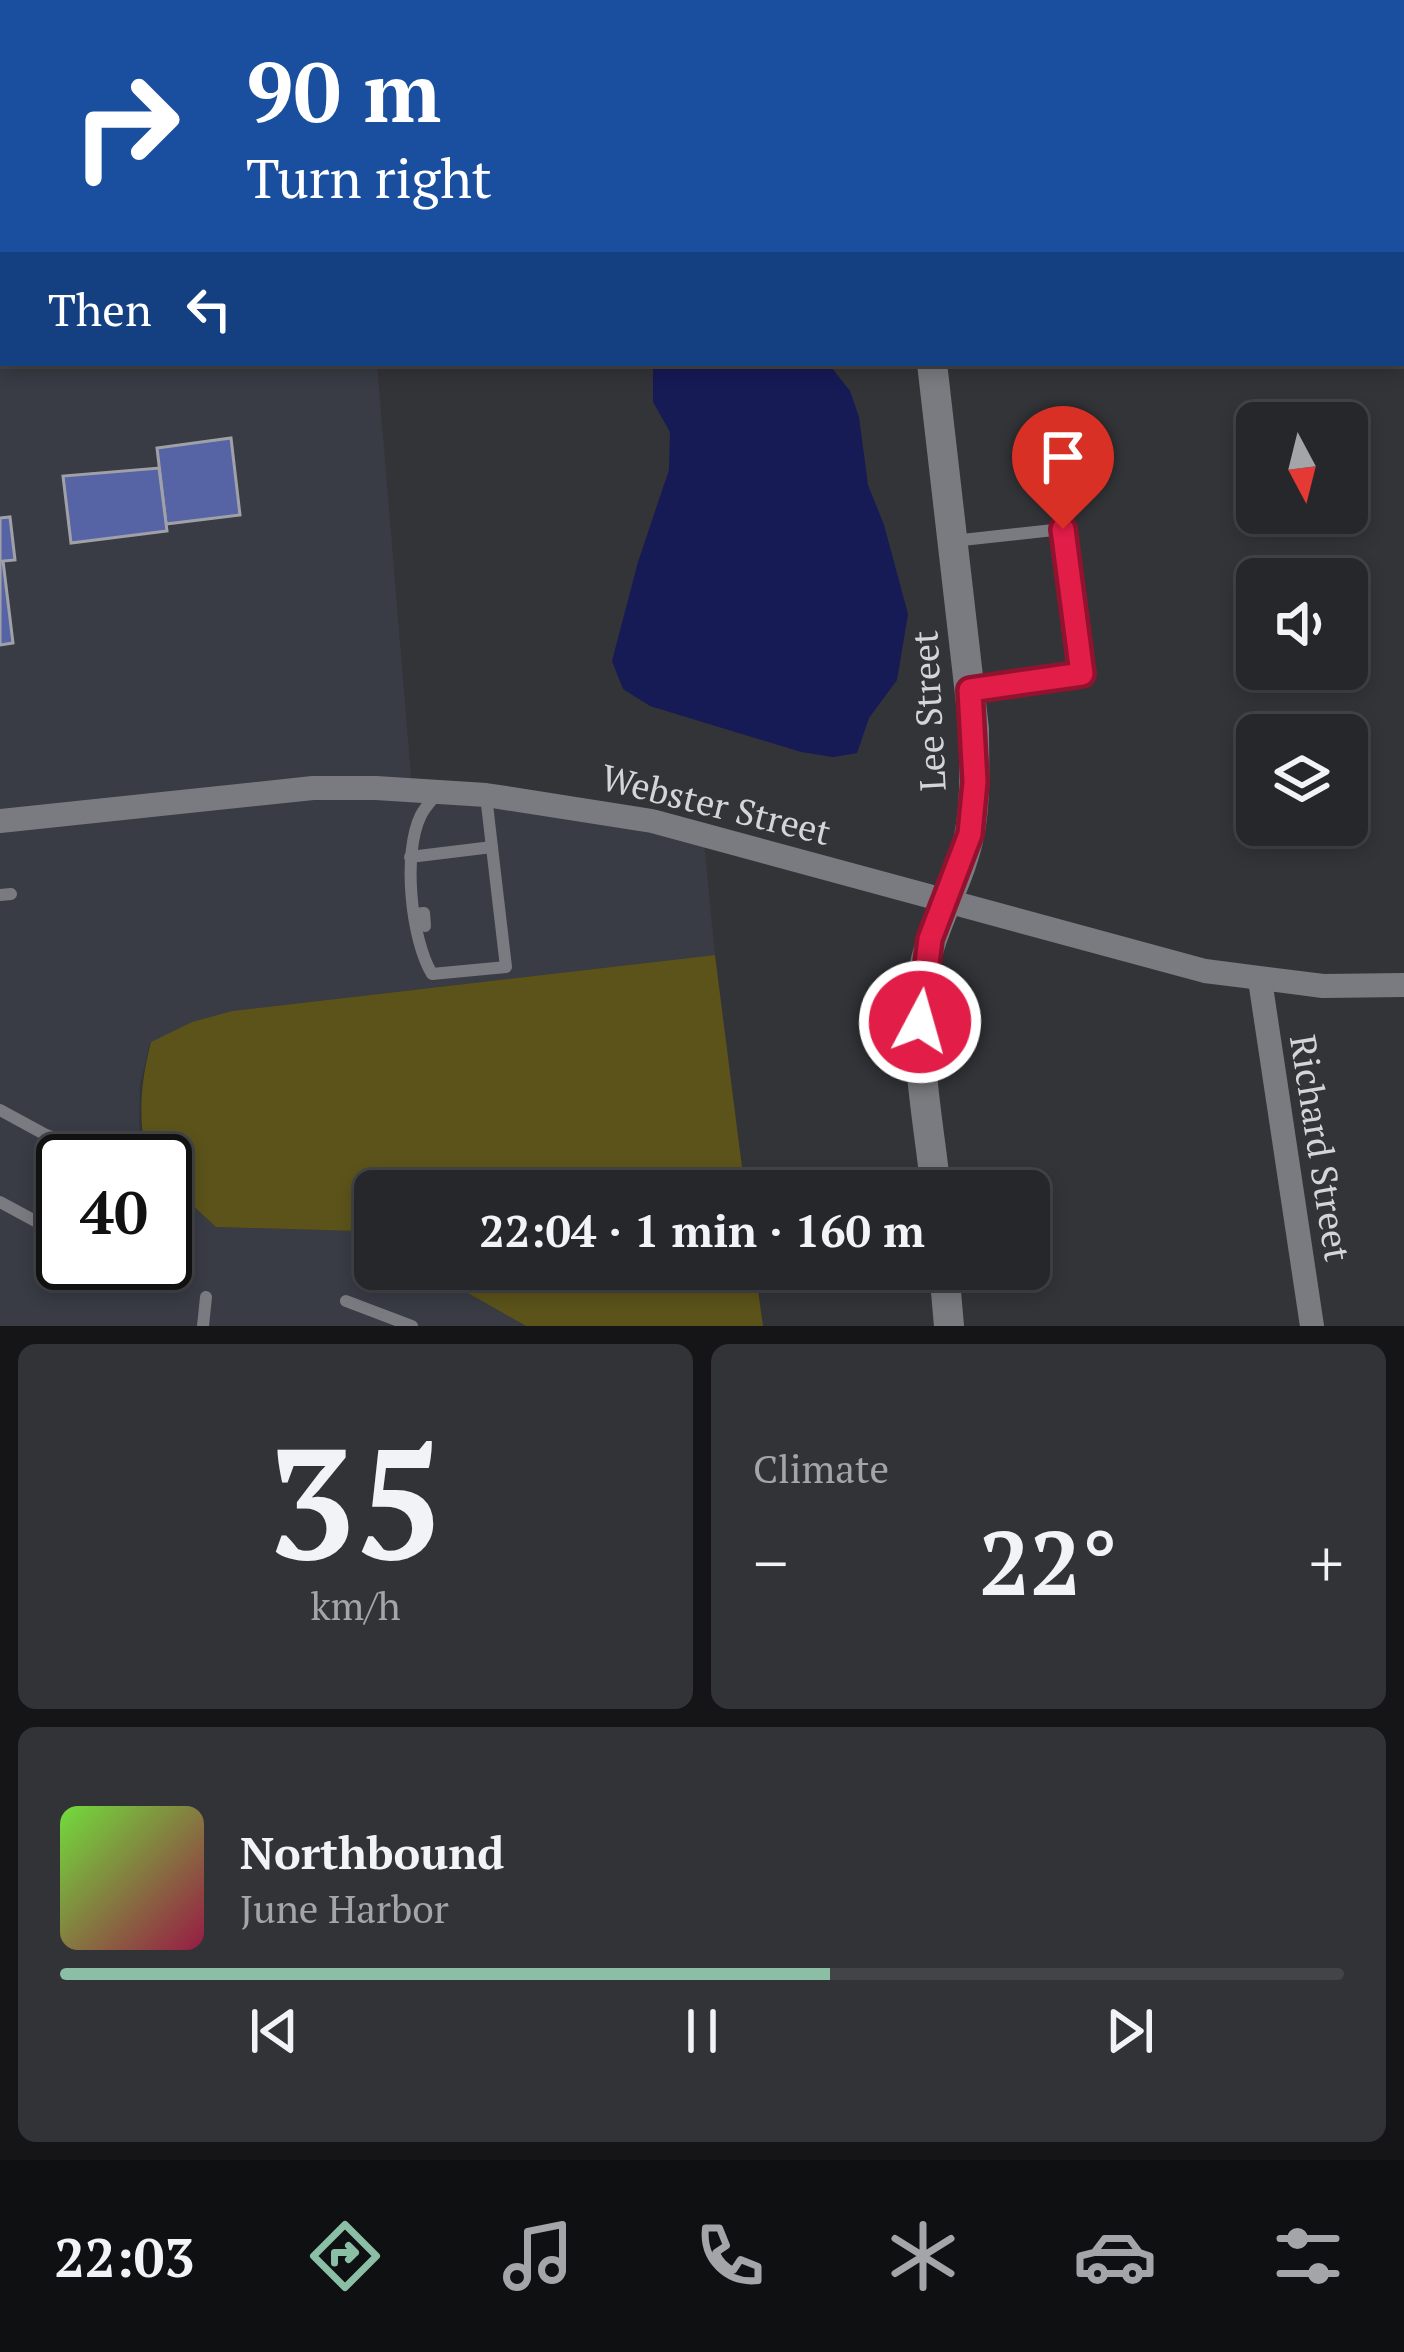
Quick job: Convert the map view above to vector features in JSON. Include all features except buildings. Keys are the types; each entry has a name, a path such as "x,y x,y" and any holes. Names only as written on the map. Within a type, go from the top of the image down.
{"street":[{"name":"Lee Street","path":"932,366 970,690 975,782 970,834 930,939 920,1022 934,1170"},
{"name":"Webster Street","path":"0,821 313,788 486,795 652,820 1154,959 1260,980 1323,986 1404,985"},
{"name":"Richard Street","path":"1260,980 1312,1326"},
{"path":"946,1290 950,1326"}],"lane":[{"path":"952,541 1063,529 1082,674 970,690"},
{"path":"438,792 420,816 410,857 415,914 423,934 419,953 432,974 506,968 486,795"},
{"path":"410,857 492,847"},
{"path":"0,1110 44,1134"},
{"path":"0,1202 36,1221"},
{"path":"203,1326 206,1297"},
{"path":"346,1301 412,1326"}],"shaded area":[{"path":"0,366 377,366 412,787 703,832 715,955 232,1011 192,1022 150,1043 140,1085 141,1134 36,1134 36,1290 192,1290 192,1205 216,1227 354,1231 354,1290 463,1290 526,1326 0,1326"},
{"path":"653,366 830,366 850,391 859,417 868,485 908,614 897,680 869,718 857,753 833,757 801,752 650,706 623,689 612,661 669,470 670,432 653,402"},
{"path":"715,955 742,1170 354,1170 354,1231 216,1227 192,1205 192,1134 143,1134 144,1073 151,1042 192,1022 232,1011"},
{"path":"463,1290 758,1290 763,1326 526,1326"}],"route":[{"path":"920,1022 930,939 970,834 975,782 970,690 1082,674 1063,529"}]}
